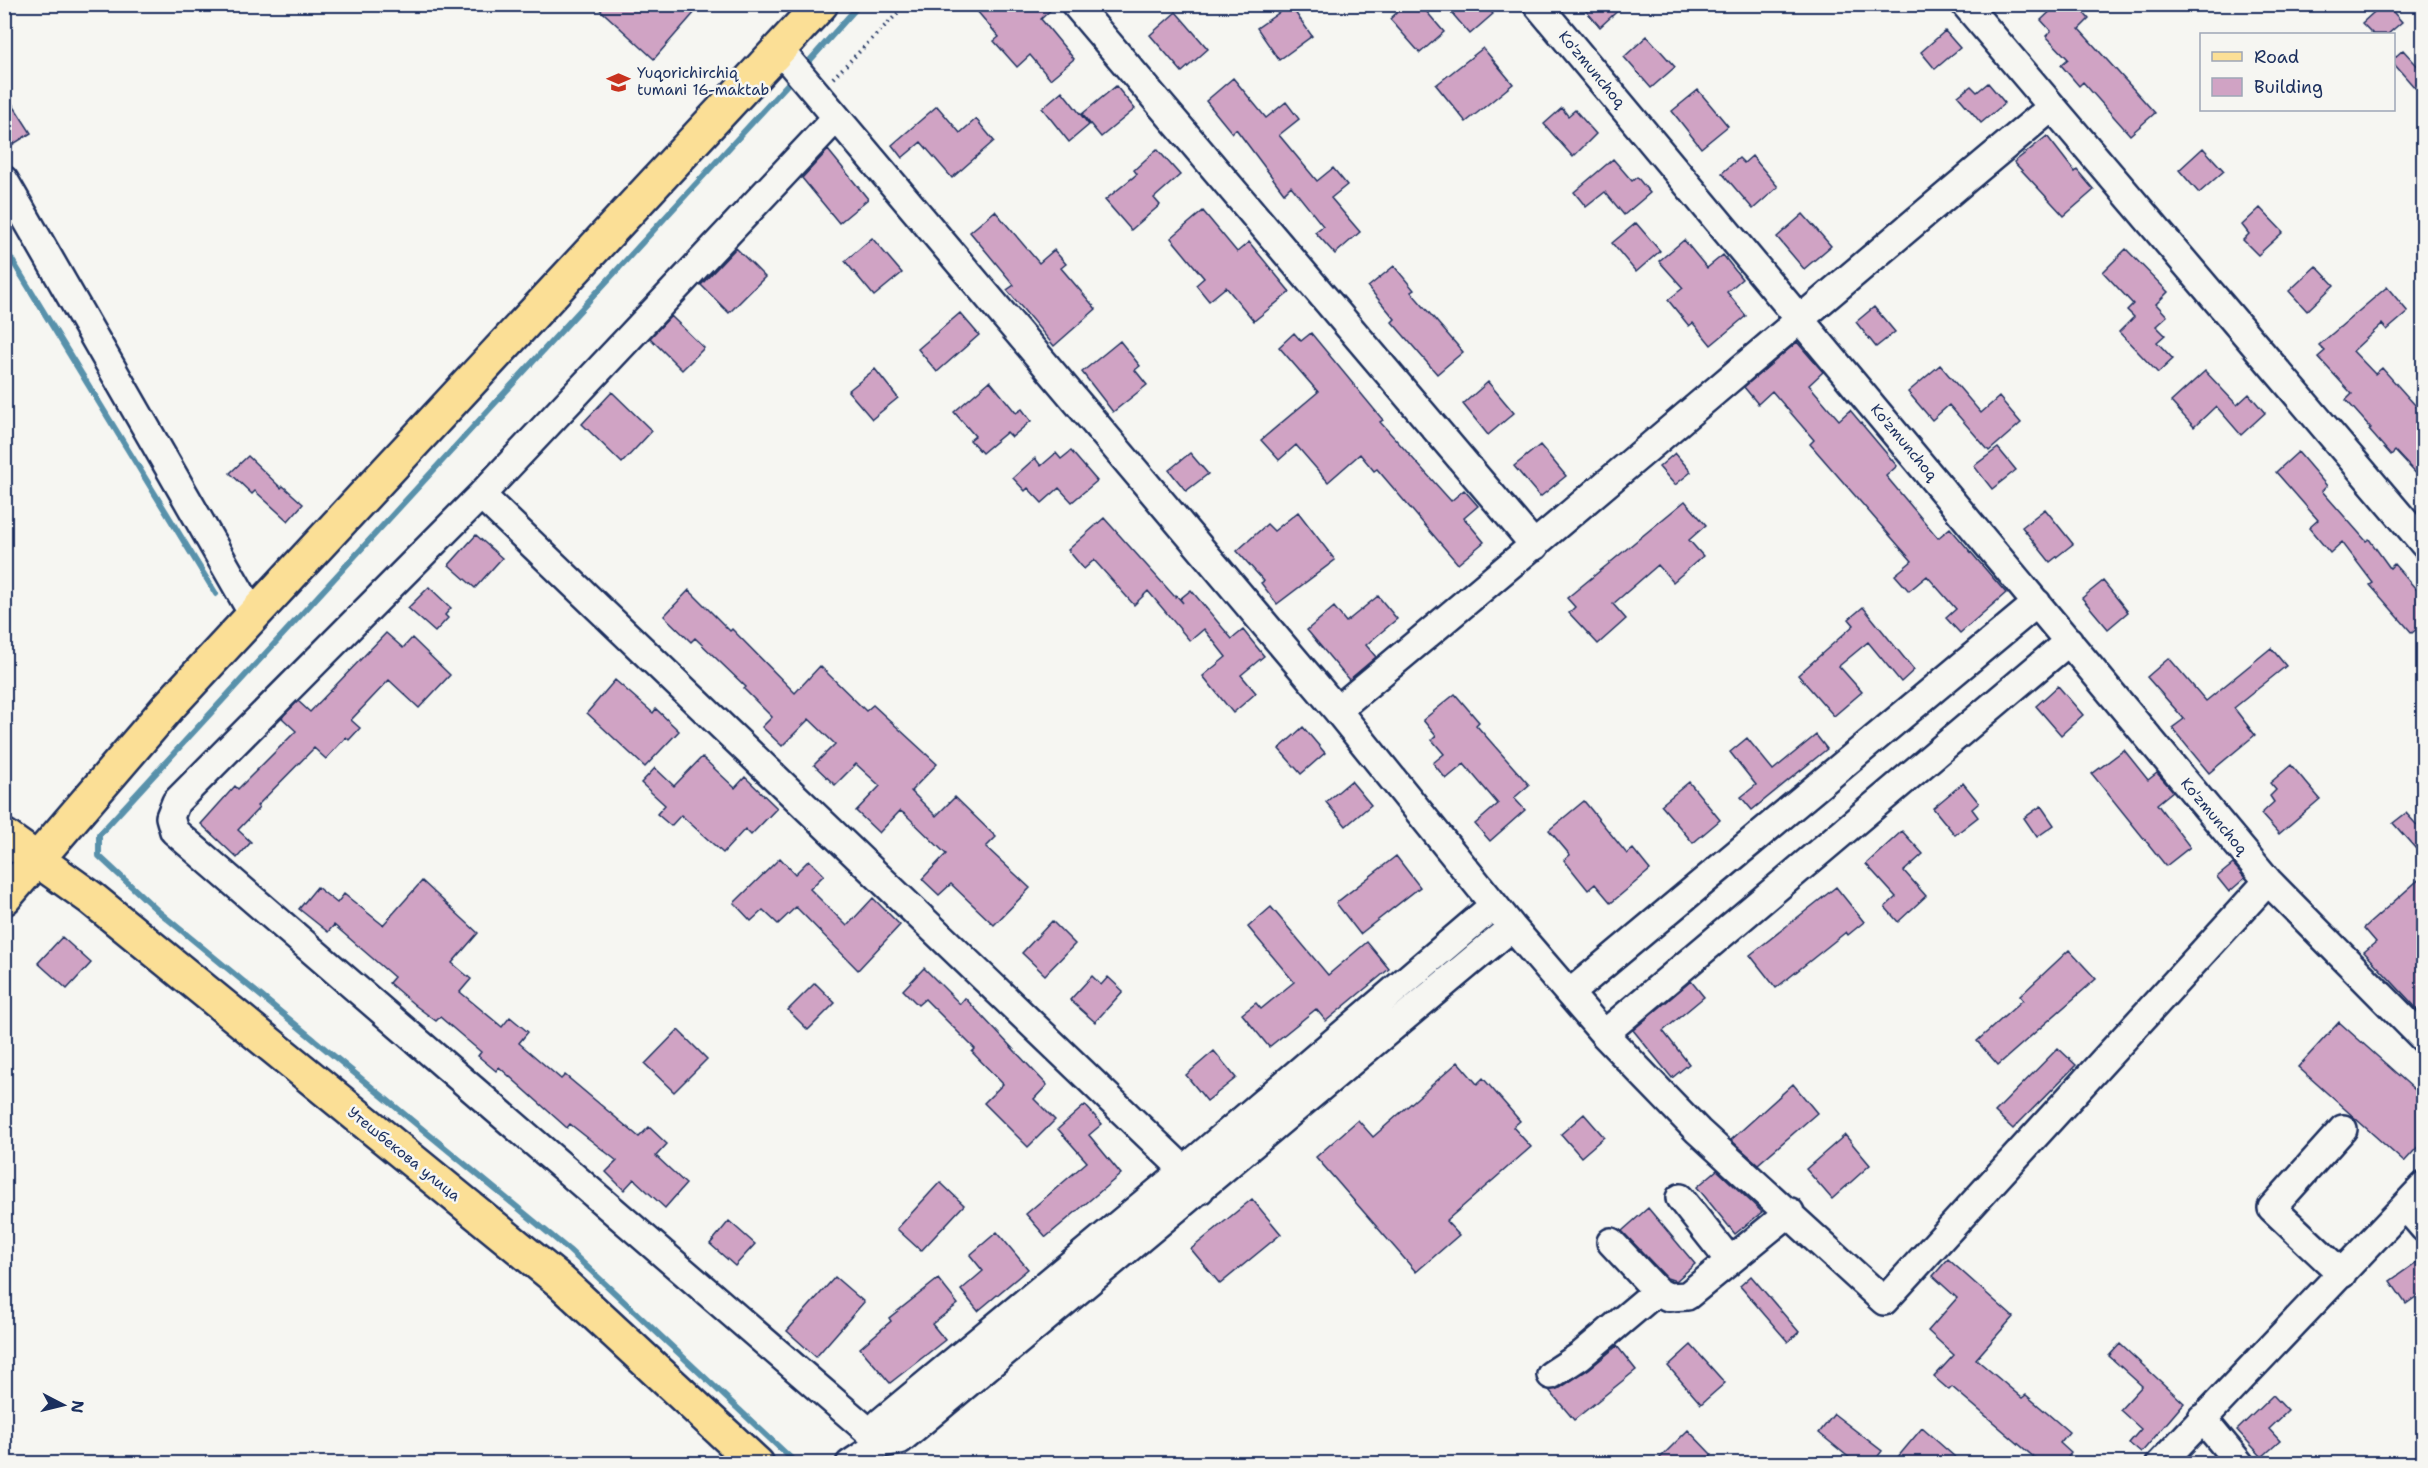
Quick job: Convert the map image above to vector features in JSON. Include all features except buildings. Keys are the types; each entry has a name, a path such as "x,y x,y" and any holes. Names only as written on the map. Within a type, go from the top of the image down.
{"main road":[{"path":"4,897 169,706 821,4"},
{"path":"87,803 284,603 790,62 838,4"},
{"name":"Утешбекова улица","path":"4,836 91,898 561,1282 757,1464"}],"street":[{"path":"1076,4 1535,546"},
{"name":"Ko'zmunchoq","path":"1537,4 2268,881 2424,1039"},
{"path":"1965,4 2424,544"},
{"path":"790,62 1337,710 1512,927 1604,1034 1698,1131 1790,1212 1884,1301 2268,881"},
{"path":"1337,710 1535,546 1800,317 2052,106"},
{"path":"836,118 481,495 176,802 170,817 174,831 882,1443"},
{"path":"4,180 254,616"},
{"path":"481,495 1192,1180"},
{"path":"1570,993 2037,603"},
{"path":"1604,1034 2069,641"},
{"path":"850,1464 882,1443 900,1440 1192,1180 1494,905"},
{"path":"1192,1180 1512,927"},
{"path":"2342,1274 2272,1208 2343,1129"},
{"path":"2160,1464 2424,1186"},
{"path":"1680,1198 1730,1261"},
{"path":"2405,1206 2424,1228"},
{"path":"1611,1242 1657,1291 1668,1297 1687,1296 1790,1212"},
{"path":"1551,1375 1580,1356 1657,1291"},
{"path":"2202,1418 2240,1464"}],"path":[{"path":"814,89 907,4"}],"waterway":[{"path":"804,67 860,4"},
{"path":"795,76 99,835 99,856 158,911 569,1250 797,1464"},
{"path":"4,247 216,594"}],"place":[{"name":"Yuqorichirchiq tumani 16-maktab","path":"619,82"}]}
